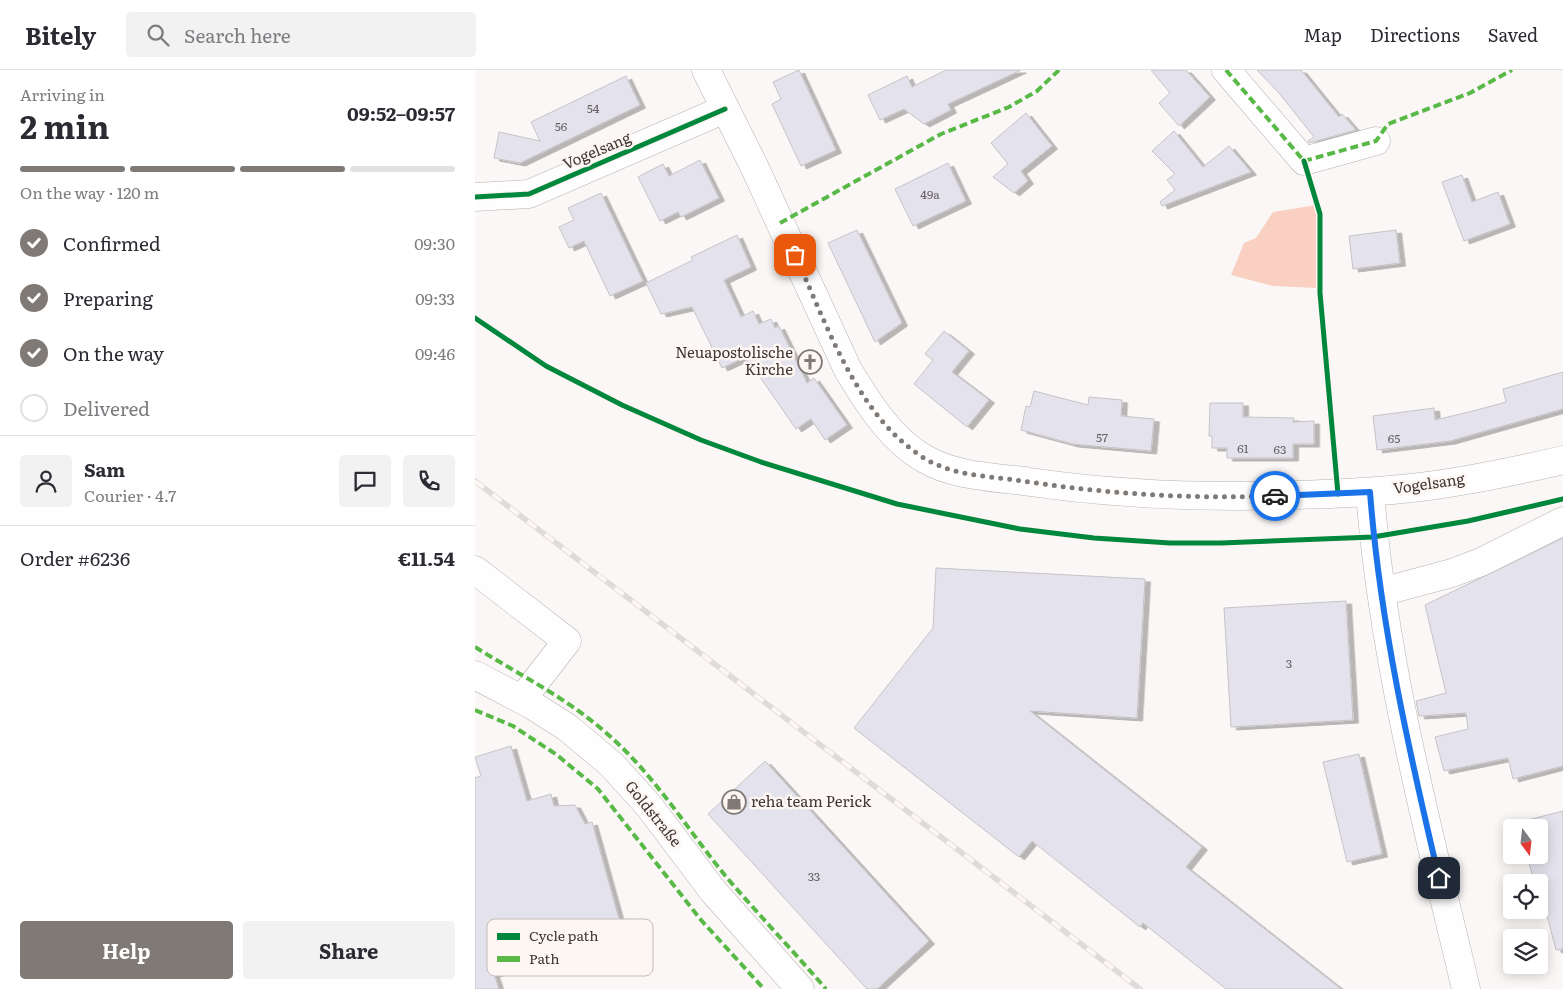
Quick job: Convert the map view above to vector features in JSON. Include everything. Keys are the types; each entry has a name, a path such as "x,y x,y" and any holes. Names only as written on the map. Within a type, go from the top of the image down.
{"street":[{"name":"Vogelsang","path":"706,70 848,370 864,396 896,436 924,459 940,466 964,472 1063,487 1133,494 1193,497 1370,492 1479,478 1563,460"},
{"path":"1226,70 1304,161 1376,141"},
{"name":"Vogelsang","path":"475,197 529,194 725,109"},
{"path":"1370,492 1373,537 1381,592 1409,753 1466,989"},
{"path":"1381,592 1452,573 1481,562 1563,521"},
{"path":"475,570 567,641 522,699"},
{"name":"Goldstraße","path":"475,675 522,699 568,728 612,765 649,806 713,891 800,989"}],"shaded area":[{"path":"1316,205 1319,214 1318,288 1273,286 1231,275 1244,243 1256,238 1273,212"}],"building":[{"path":"799,70 836,150 801,166 772,104 781,99 773,82"},
{"path":"946,70 1021,70 948,104 951,110 924,124 904,109 880,120 868,95 907,76 912,87"},
{"path":"1151,70 1186,70 1210,97 1179,126 1159,103 1170,93"},
{"path":"1257,70 1301,70 1339,117 1342,114 1356,130 1309,143 1308,141 1314,137 1279,93"},
{"path":"626,76 640,105 520,163 494,158 499,132 540,141 531,122"},
{"path":"1026,113 1052,146 1021,171 1028,181 1014,193 993,177 1008,164 991,143"},
{"path":"1174,131 1203,167 1229,146 1251,172 1162,206 1160,202 1175,190 1167,180 1175,174 1152,151"},
{"path":"700,160 719,198 681,217 678,212 660,221 638,177 663,164 669,176"},
{"path":"948,163 966,201 913,226 895,189"},
{"path":"1462,175 1472,202 1498,192 1510,224 1464,241 1442,182"},
{"path":"601,193 643,281 610,296 584,241 569,248 559,227 574,220 568,208"},
{"path":"857,230 902,323 875,342 828,243"},
{"path":"1396,230 1400,263 1353,269 1349,236"},
{"path":"737,235 751,267 724,280 741,317 753,311 759,324 771,319 775,328 779,326 807,383 814,378 847,425 825,440 811,419 796,429 753,367 751,368 746,357 722,368 692,307 661,314 646,283 693,260 691,257"},
{"path":"944,331 969,351 952,372 989,400 967,427 914,384 933,360 925,354"},
{"path":"1563,372 1563,409 1450,441 1377,450 1373,416 1434,408 1435,420 1506,402 1503,389"},
{"path":"1034,391 1088,405 1089,397 1122,400 1121,416 1154,419 1151,451 1073,444 1021,430 1026,406 1030,407"},
{"path":"1210,403 1243,403 1243,417 1294,418 1293,422 1314,421 1314,444 1293,444 1293,458 1227,458 1227,448 1212,448 1212,436 1209,436"},
{"path":"1563,538 1563,766 1513,779 1508,758 1444,771 1435,737 1468,729 1466,713 1419,716 1416,701 1446,693 1425,605"},
{"path":"936,568 1145,579 1137,718 1030,711 1202,847 1186,867 1341,989 1226,989 1143,923 1140,927 1032,841 1019,857 854,728 933,628"},
{"path":"1346,601 1353,720 1231,727 1224,608"},
{"path":"511,746 527,801 551,794 554,806 575,805 585,824 592,822 619,919 487,919 487,976 495,976 499,989 475,989 475,778 481,776 475,757"},
{"path":"1359,754 1382,854 1347,862 1323,762"},
{"path":"765,761 929,941 877,989 867,989 708,814"},
{"path":"1563,811 1563,949 1556,950 1548,919 1548,874 1532,874 1529,864 1548,864 1548,819 1532,819"}],"railway":[{"path":"475,481 1140,989"}],"marked path":[{"path":"780,223 941,134 1009,107 1037,91 1059,70"},
{"path":"1226,70 1304,161 1376,141 1388,124 1470,93 1512,70"},
{"path":"475,647 564,701 613,739 659,789 728,879 826,989"},
{"path":"475,710 513,726 557,755 598,789 701,920 764,989"}],"cycle path":[{"path":"475,197 529,194 725,109"},
{"path":"1304,161 1320,214 1320,293 1338,494"},
{"path":"475,318 546,366 622,405 701,440 761,462 897,504 1020,529 1094,538 1170,543 1221,543 1373,537 1468,521 1563,499"}],"way so far":[{"path":"795,255 848,370 864,396 896,436 924,459 940,466 964,472 1063,487 1133,494 1193,497 1275,496"}],"place":[{"name":"Neuapostolische Kirche","path":"810,362"},
{"name":"reha team Perick","path":"734,802"}],"route":[{"path":"1275,496 1370,492 1373,537 1400,707 1439,878"}]}
